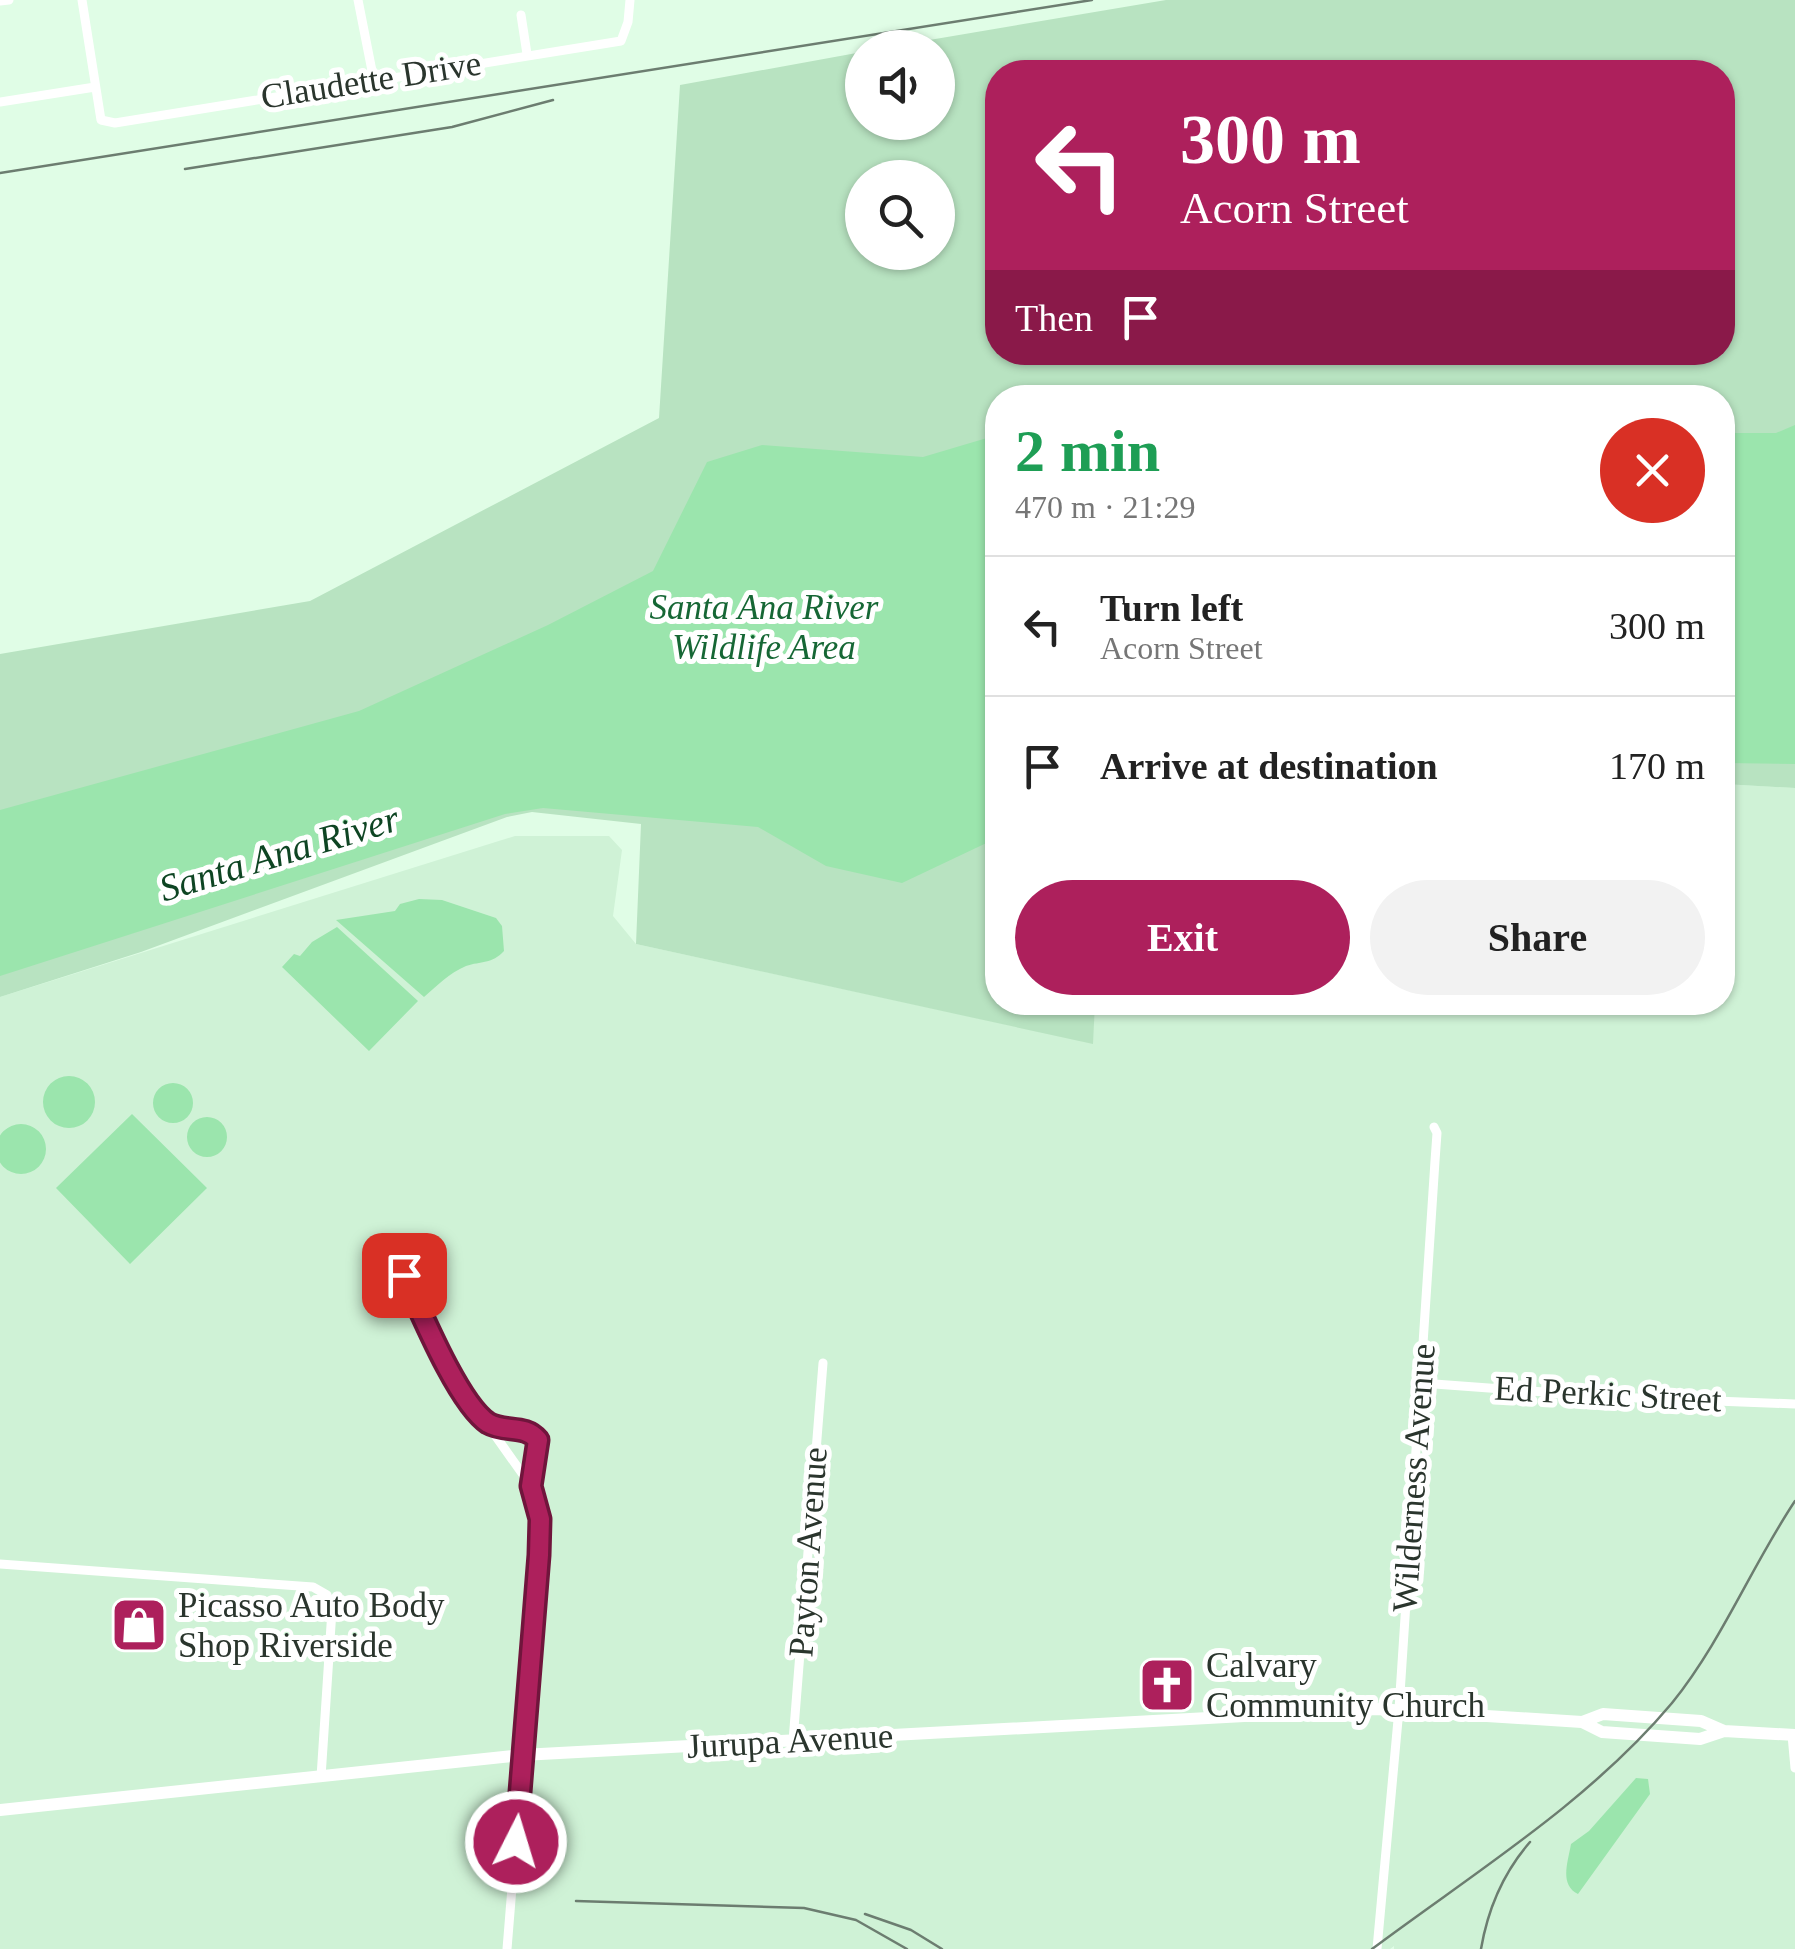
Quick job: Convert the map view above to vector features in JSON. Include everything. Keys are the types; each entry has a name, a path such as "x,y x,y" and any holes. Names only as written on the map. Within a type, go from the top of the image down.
{"main road":[{"name":"Jurupa Avenue","path":"0,1810 522,1755 1399,1709 1582,1722 1602,1732 1700,1739 1724,1731 1793,1735"}],"street":[{"path":"0,2 9,0"},
{"path":"0,102 95,86 82,0"},
{"path":"358,0 374,80"},
{"name":"Claudette Drive","path":"95,86 101,120 115,123 622,40 630,0"},
{"path":"521,15 527,54"},
{"name":"Wilderness Avenue","path":"1377,1949 1399,1709 1436,1147 1434,1127"},
{"path":"392,1251 446,1366 531,1486 537,1504 540,1536 507,1949"},
{"name":"Payton Avenue","path":"793,1741 822,1363"},
{"name":"Ed Perkic Street","path":"1421,1383 1795,1404"},
{"path":"487,1422 535,1435 538,1446 531,1486"},
{"path":"0,1564 312,1587 327,1595 332,1610 321,1777"},
{"path":"1793,1735 1795,1768"}],"shaded area":[{"path":"1735,785 1795,788 1795,1949 0,1949 0,997 515,836 609,836 622,850 613,916 636,944 1092,1043 1094,1015 1735,1015"}],"green space":[{"name":"Santa Ana River Wildlife Area","path":"1166,0 1795,0 1795,788 1735,785 1735,385 985,385 985,1015 1094,1015 1093,1044 636,944 641,824 532,812 507,817 141,952 0,997 0,654 310,601 659,418 680,85 845,55 845,140 955,140 955,36"}],"water":[{"path":"1795,425 1795,764 1735,763 1735,433 1776,433"},
{"name":"Santa Ana River","path":"985,439 985,844 902,883 826,866 758,827 543,808 505,814 0,976 0,810 359,711 548,625 653,571 707,462 762,445 923,457"},
{"path":"419,899 442,900 496,918 502,926 504,951 491,960 460,969 424,997 336,920 395,911 400,904"},
{"path":"337,927 418,1001 369,1051 282,967 294,954 300,956 312,942"},
{"path":"69,1076 87,1084 95,1102 87,1120 69,1128 51,1120 43,1102 51,1084"},
{"path":"173,1083 187,1089 193,1103 187,1117 173,1123 159,1117 153,1103 159,1089"},
{"path":"132,1114 207,1188 130,1264 56,1188"},
{"path":"207,1117 221,1123 227,1137 221,1151 207,1157 193,1151 187,1137 193,1123"},
{"path":"11,1126 31,1126 44,1139 44,1159 31,1172 11,1172 -1,1161 -1,1137"},
{"path":"1636,1778 1648,1779 1650,1794 1578,1894 1567,1879 1571,1844 1589,1831"}],"railway":[{"path":"0,173 1092,0"},
{"path":"185,169 452,127 553,100"},
{"path":"1372,1949 1530,1834 1640,1739 1706,1655 1795,1501"},
{"path":"1481,1949 1498,1892 1530,1842"},
{"path":"576,1901 804,1908 856,1920 907,1949"},
{"path":"865,1914 911,1930 942,1949"}],"place":[{"name":"Picasso Auto Body Shop Riverside","path":"139,1625"},
{"name":"Calvary Community Church","path":"1167,1685"}],"route":[{"path":"404,1275 446,1366 465,1396 487,1422 530,1432 538,1440 531,1486 540,1519 539,1555 516,1842"}]}
